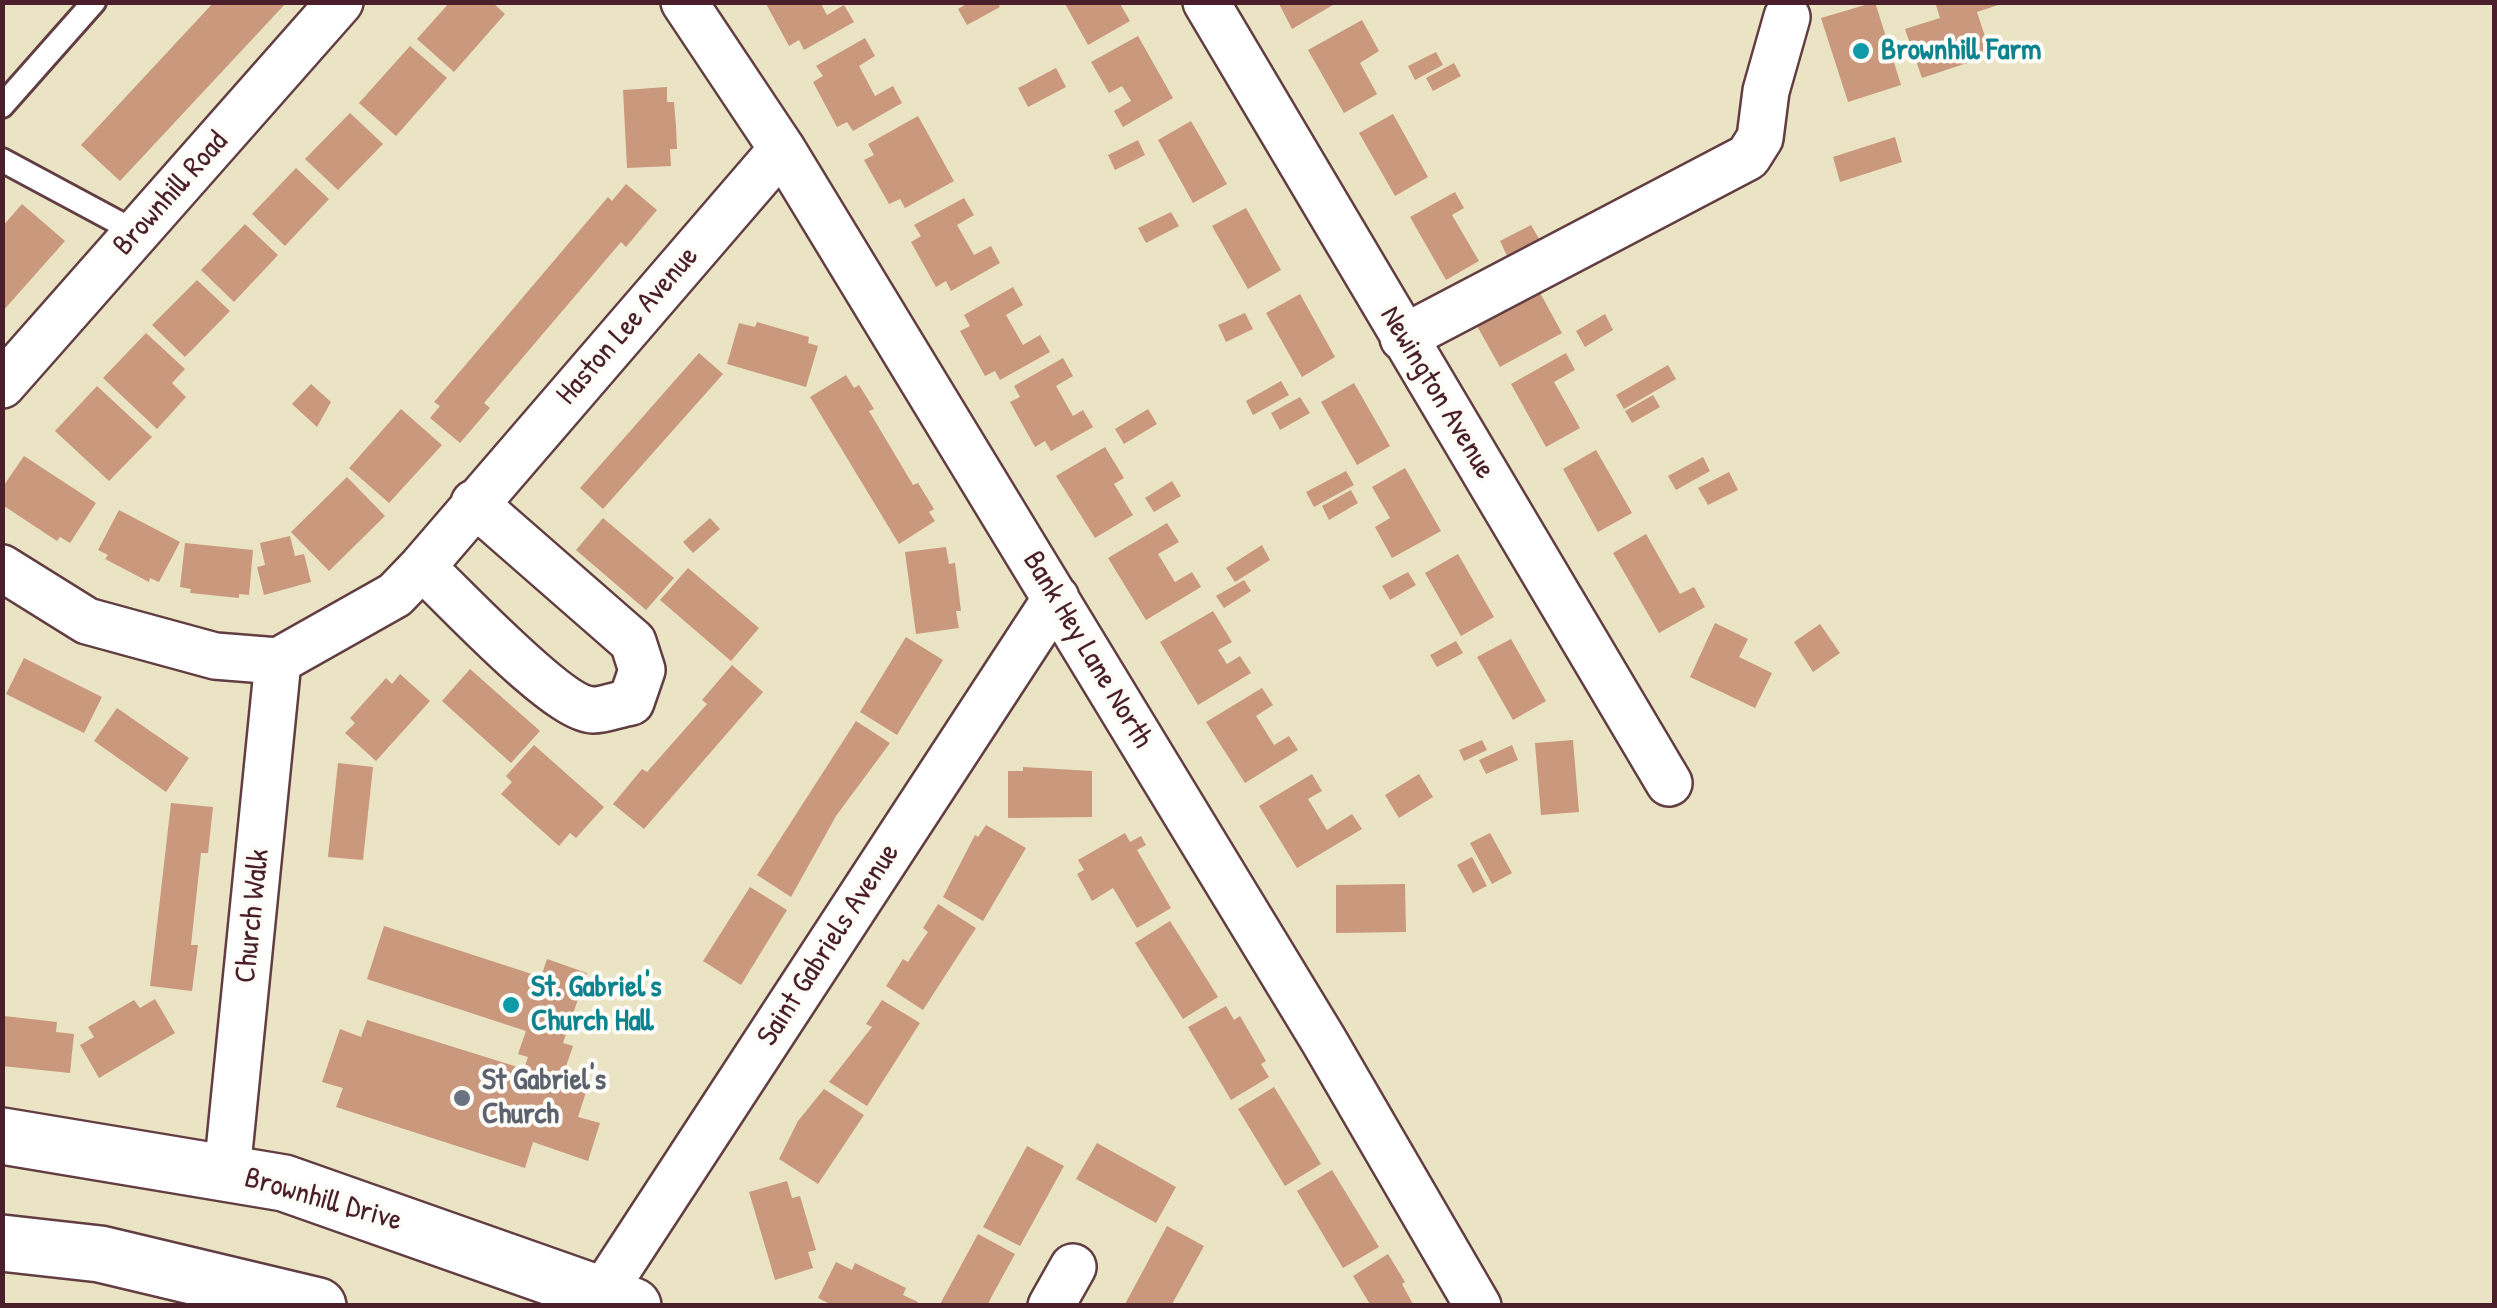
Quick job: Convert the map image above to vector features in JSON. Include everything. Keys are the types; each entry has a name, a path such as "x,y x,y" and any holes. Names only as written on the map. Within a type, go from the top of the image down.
{"highway":[{"name":"Brownhill Drive","path":"2,1136 284,1182 618,1299"},
{"path":"2,1243 100,1254 318,1306"}],"street":[{"name":"Brownhill Road","path":"2,385 340,2"},
{"name":"Bank Hey Lane North","path":"684,2 782,149 1056,598 1478,1306"},
{"name":"Newington Avenue","path":"1206,2 1669,783"},
{"path":"1404,338 1748,157 1760,138 1766,90 1787,17"},
{"name":"Haston Lee Avenue","path":"278,660 394,594 422,567 782,149"},
{"path":"422,567 540,680 571,702 591,710 630,702 642,670 633,642 474,503"},
{"path":"2,568 87,621 215,656 278,660"},
{"name":"Saint Gabriels Avenue","path":"618,1299 1056,598"},
{"name":"Church Walk","path":"227,1172 278,660"}],"lane":[{"path":"2,106 94,2"},
{"path":"2,160 136,232"}],"building":[{"path":"214,2 287,2 120,181 81,145"},
{"path":"450,2 492,2 505,14 454,72 417,39"},
{"path":"765,2 820,2 827,15 844,5 854,22 804,50 799,40 789,46"},
{"path":"970,2 997,2 1000,7 967,25 958,9"},
{"path":"1064,2 1119,2 1130,21 1088,45"},
{"path":"1278,2 1338,2 1292,29"},
{"name":"Brownhill Farm","path":"1875,2 1901,85 1848,102 1821,18"},
{"path":"1935,2 2004,3 1977,12 1991,55 1922,78 1905,29 1940,18"},
{"path":"1362,20 1379,51 1360,63 1377,94 1344,113 1308,50"},
{"path":"1138,36 1173,98 1123,127 1114,111 1131,101 1122,86 1109,93 1091,62"},
{"path":"865,38 875,56 859,66 875,96 893,86 902,103 853,131 847,122 837,127 813,82 823,76 816,66"},
{"path":"410,46 447,78 396,136 359,103"},
{"path":"1436,52 1443,65 1415,80 1408,66"},
{"path":"1454,63 1461,76 1433,91 1426,78"},
{"path":"1056,68 1066,87 1028,107 1018,88"},
{"path":"667,87 667,102 674,102 676,126 677,149 670,149 671,166 627,168 623,90"},
{"path":"350,113 383,144 338,190 305,159"},
{"path":"1393,114 1428,177 1395,196 1359,133"},
{"path":"918,116 954,181 905,208 900,199 889,204 864,160 874,155 868,144"},
{"path":"1191,121 1227,184 1193,203 1158,140"},
{"path":"1895,137 1902,162 1840,182 1833,157"},
{"path":"1138,140 1145,155 1115,170 1108,155"},
{"path":"296,168 329,199 285,246 252,214"},
{"path":"626,184 657,210 626,247 621,242 484,403 490,408 460,443 430,418 440,406 434,402 608,197 612,201"},
{"path":"1455,192 1464,208 1452,215 1479,261 1446,280 1410,217"},
{"path":"964,198 974,215 957,225 974,255 991,246 1000,263 951,291 946,281 936,287 911,242 921,236 914,225"},
{"path":"22,204 65,241 2,312 2,227"},
{"path":"1246,208 1281,270 1248,289 1212,226"},
{"path":"1171,212 1179,226 1146,243 1138,228"},
{"path":"245,224 278,255 234,302 201,270"},
{"path":"1531,225 1541,242 1508,258 1500,241"},
{"path":"197,280 230,311 185,357 152,325"},
{"path":"1013,287 1023,305 1006,315 1023,345 1040,335 1050,352 1000,380 995,371 985,376 960,331 970,326 964,315"},
{"path":"1539,291 1562,333 1500,367 1477,326"},
{"path":"1300,294 1335,357 1302,377 1266,313"},
{"path":"1245,313 1253,329 1226,342 1218,325"},
{"path":"1605,314 1613,330 1585,347 1576,331"},
{"path":"757,322 809,337 808,343 818,346 806,387 727,364 739,323 755,327"},
{"path":"146,333 185,369 172,383 186,397 157,429 103,378"},
{"path":"699,353 723,374 603,509 580,488"},
{"path":"1566,353 1575,370 1554,382 1580,428 1546,447 1511,384"},
{"path":"1063,358 1073,376 1056,386 1073,416 1083,410 1093,427 1051,451 1045,441 1035,447 1010,402 1020,397 1014,386"},
{"path":"1668,365 1676,379 1624,409 1616,395"},
{"path":"846,375 854,388 859,385 874,409 869,411 913,485 918,483 934,509 929,512 935,521 899,544 810,397"},
{"path":"1281,381 1289,395 1253,415 1246,401"},
{"path":"1354,383 1390,446 1357,465 1321,402"},
{"path":"311,384 331,402 317,427 292,404"},
{"path":"97,386 152,437 109,481 55,431"},
{"path":"1653,395 1660,407 1632,423 1625,411"},
{"path":"1300,397 1310,413 1280,430 1271,413"},
{"path":"401,409 442,445 389,503 349,468"},
{"path":"1148,409 1157,424 1124,444 1115,429"},
{"path":"1105,447 1124,478 1114,484 1133,515 1095,538 1056,476"},
{"path":"1596,450 1632,513 1598,532 1563,469"},
{"path":"24,456 96,503 70,543 60,537 57,541 4,506 2,488"},
{"path":"1703,457 1710,471 1676,490 1668,476"},
{"path":"1405,468 1441,531 1392,558 1375,527 1390,518 1372,487"},
{"path":"1346,471 1354,485 1314,507 1306,492"},
{"path":"1729,472 1738,490 1708,505 1698,488"},
{"path":"347,477 385,516 329,571 291,532"},
{"path":"1172,481 1181,496 1154,512 1145,498"},
{"path":"1351,490 1358,503 1329,520 1322,506"},
{"path":"119,510 180,542 159,582 150,578 149,582 105,559 108,555 98,550"},
{"path":"603,518 674,578 646,610 576,550"},
{"path":"710,518 720,529 693,553 683,542"},
{"path":"1167,523 1179,542 1158,554 1175,582 1192,572 1201,587 1146,620 1108,558"},
{"path":"1646,534 1680,594 1694,587 1705,607 1659,633 1613,553"},
{"path":"290,536 295,556 304,554 311,582 264,595 257,567 265,565 260,543"},
{"path":"185,543 253,550 249,595 239,594 239,598 190,593 191,589 180,587"},
{"path":"1262,545 1270,560 1235,582 1226,568"},
{"path":"946,547 949,564 955,563 961,611 956,611 959,628 916,634 905,552"},
{"path":"1458,554 1494,617 1461,636 1425,573"},
{"path":"688,568 759,628 731,661 660,600"},
{"path":"1408,572 1416,585 1390,600 1382,586"},
{"path":"1244,580 1251,591 1224,608 1216,596"},
{"path":"1213,611 1232,642 1218,650 1227,664 1240,656 1251,673 1198,705 1160,642"},
{"path":"1715,623 1748,639 1739,657 1772,673 1755,708 1690,677"},
{"path":"1820,624 1840,653 1813,672 1794,642"},
{"path":"906,637 943,660 897,735 860,712"},
{"path":"1511,639 1546,701 1513,720 1477,657"},
{"path":"1456,641 1463,653 1437,667 1430,655"},
{"path":"24,658 102,697 84,733 6,694"},
{"path":"732,665 763,692 644,829 613,804 707,704 702,700"},
{"path":"470,669 540,731 511,763 442,701"},
{"path":"400,674 430,701 376,761 345,733 355,723 350,718 386,678 392,684"},
{"path":"1262,688 1273,705 1256,716 1274,745 1289,736 1298,750 1245,783 1206,722"},
{"path":"117,708 189,758 166,792 94,741"},
{"path":"856,721 890,743 836,816 791,897 757,875"},
{"path":"1482,740 1487,750 1464,761 1459,750"},
{"path":"1573,740 1579,812 1541,815 1535,743"},
{"path":"534,745 604,807 576,838 570,833 559,846 501,794 512,782 506,776"},
{"path":"1512,745 1518,760 1486,774 1479,760"},
{"path":"338,763 373,767 363,860 328,857"},
{"path":"1023,767 1092,771 1092,817 1008,818 1008,771 1023,771"},
{"path":"1312,774 1322,791 1308,799 1327,830 1352,814 1362,829 1297,868 1259,806"},
{"path":"1419,774 1433,797 1399,818 1385,795"},
{"path":"171,803 213,807 208,853 201,853 191,945 198,945 192,991 150,986"},
{"path":"986,825 1026,848 983,921 943,897 975,835 978,837"},
{"path":"1125,833 1130,842 1141,836 1146,845 1137,850 1171,908 1137,928 1113,888 1092,901 1077,874 1084,870 1078,860"},
{"path":"1490,833 1512,873 1492,884 1470,843"},
{"path":"1472,857 1487,886 1473,893 1457,865"},
{"path":"1405,884 1406,932 1336,933 1336,885"},
{"path":"750,887 787,910 741,985 703,961"},
{"path":"938,904 976,928 923,1010 886,986 903,959 908,962 928,932 923,928"},
{"path":"1170,921 1218,997 1183,1019 1135,943"},
{"name":"St Gabriel's Church","path":"384,926 541,977 547,959 587,973 563,1043 573,1046 561,1081 587,1089 578,1117 600,1123 588,1161 533,1142 525,1168 336,1107 343,1088 322,1082 340,1029 361,1037 367,1020 524,1069 528,1057 518,1054 526,1031 367,979"},
{"path":"155,999 175,1033 99,1078 80,1045 94,1037 88,1027 134,1000 140,1008"},
{"path":"882,1000 920,1023 867,1106 829,1082 872,1027 866,1024"},
{"path":"1226,1006 1234,1020 1240,1016 1266,1061 1261,1064 1269,1077 1231,1100 1188,1027"},
{"path":"4,1016 57,1022 56,1032 74,1034 70,1073 2,1066"},
{"path":"1274,1087 1321,1164 1285,1186 1238,1109"},
{"path":"824,1089 864,1115 818,1184 779,1159 798,1121"},
{"path":"1097,1143 1176,1187 1156,1223 1076,1179"},
{"path":"1027,1146 1064,1166 1020,1246 983,1227"},
{"path":"1332,1170 1379,1247 1343,1268 1297,1191"},
{"path":"787,1181 792,1198 800,1196 816,1250 808,1252 813,1268 775,1280 749,1192"},
{"path":"1167,1226 1204,1246 1171,1306 1124,1306"},
{"path":"978,1234 1015,1254 987,1306 939,1306"},
{"path":"1388,1254 1414,1306 1371,1306 1353,1276"},
{"path":"836,1262 852,1270 855,1263 906,1288 903,1295 918,1302 916,1306 834,1306 818,1298"}],"place":[{"name":"Brownhill Farm","path":"1861,51"},
{"name":"St. Gabriel's Church Hall","path":"511,1005"},
{"name":"St Gabriel's Church","path":"462,1098"}]}
